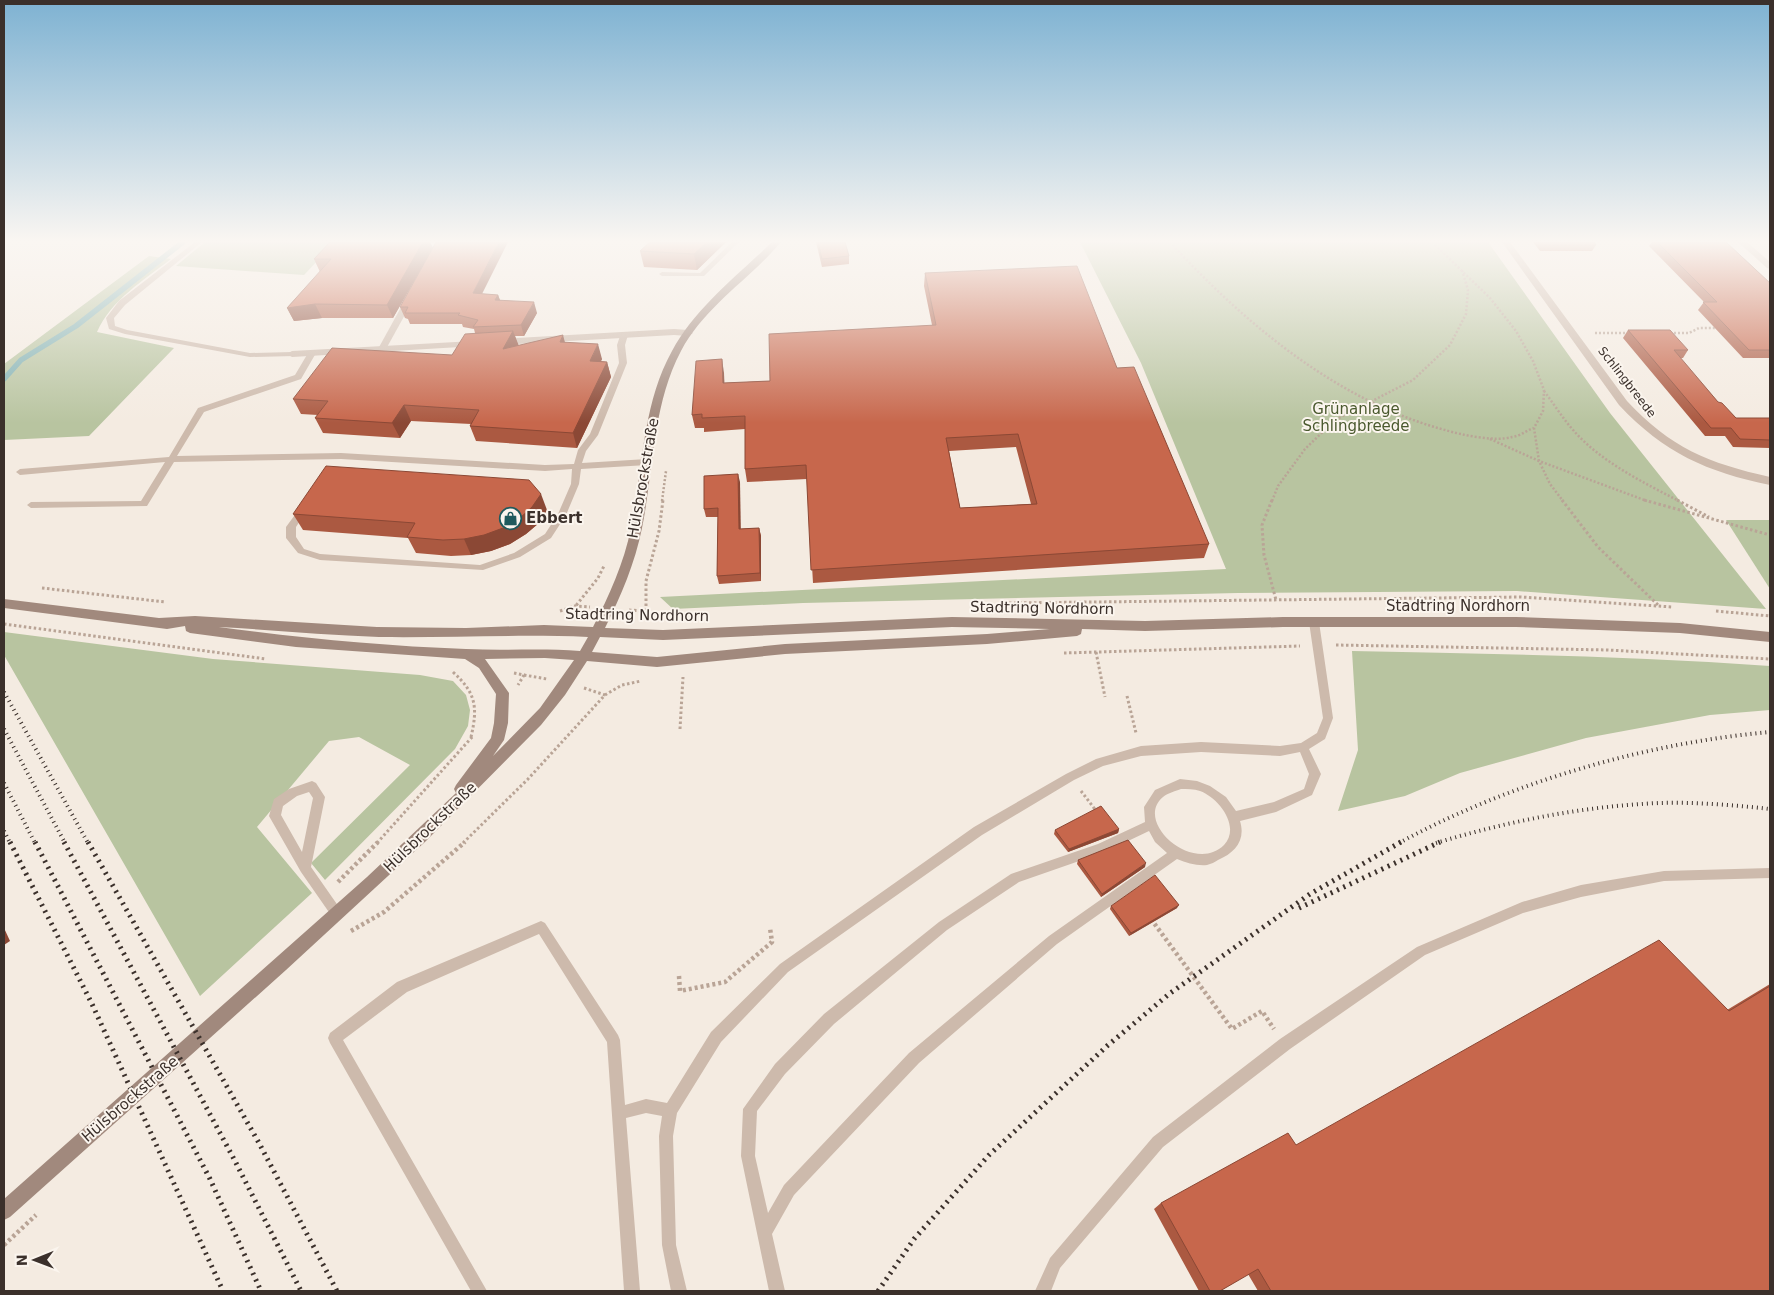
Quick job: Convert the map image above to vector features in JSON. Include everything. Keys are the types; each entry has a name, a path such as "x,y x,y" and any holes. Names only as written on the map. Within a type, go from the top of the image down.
{"main road":[{"name":"Hülsbrockstraße","path":"4,1211 435,824 531,726 566,684 583,656 617,589 636,532 655,408 660,389 672,359 688,333 716,302"},
{"name":"Stadtring Nordhorn","path":"4,603 159,623 231,635 296,642 467,654 545,654 635,661 683,661 786,649 987,639 1145,626"},
{"name":"Stadtring Nordhorn","path":"159,623 195,621 377,632 596,631 663,634 952,622 1145,626 1314,622 1516,622 1680,628 1770,637"},
{"path":"435,824 497,740 501,723 503,693 483,664 467,654"}],"street":[{"name":"Schlingbreede","path":"1551,302 1641,424 1678,451 1705,464 1736,474 1770,481"},
{"path":"292,354 674,332 688,333"}],"lane":[{"path":"123,302 110,318 112,327 125,332 250,355 292,354"},
{"path":"382,349 408,302"},
{"path":"306,505 291,528 291,538 301,551 320,557 480,568 517,556 548,536 562,515 576,484 577,466 582,450 594,435 623,363 621,345 624,335"},
{"path":"30,505 144,504 201,410 298,377 312,353"},
{"path":"20,472 172,459 341,456 545,468 648,462"},
{"path":"332,469 341,456"},
{"path":"679,1291 668,1245 666,1136 670,1111 716,1037 784,968 978,831 1070,777 1100,762 1141,751 1201,747 1280,751 1304,747 1321,736 1328,718 1314,622"},
{"path":"1234,817 1276,807 1308,792 1315,774 1304,747"},
{"path":"1180,784 1206,789 1218,796 1228,806 1234,817 1236,830 1233,841 1227,850 1216,857 1204,860 1189,859 1164,846 1156,836 1151,825 1149,813 1152,802 1163,790 1180,784"},
{"path":"305,868 319,798 312,786 293,792 278,803 275,816 305,868 337,914"},
{"path":"776,1291 748,1156 750,1109 780,1069 829,1019 943,926 1015,878 1102,848 1151,825"},
{"path":"764,1234 789,1190 914,1058 1053,940 1176,853"},
{"path":"1043,1291 1055,1263 1158,1142 1285,1044 1421,951 1522,908 1580,891 1664,876 1770,874"},
{"path":"479,1291 335,1038 402,988 541,927 614,1040 632,1291"},
{"path":"620,1114 646,1106 670,1111"}],"path":[{"path":"1227,302 1298,359 1370,402 1439,430 1489,439 1512,438 1534,428"},
{"path":"1276,600 1264,555 1262,525 1278,486 1304,449 1335,420 1413,380 1450,345 1466,314 1467,302"},
{"path":"1493,302 1516,331 1533,361 1544,390 1574,432 1604,457 1642,482 1717,520"},
{"path":"1670,333 1689,333 1698,328 1725,328"},
{"path":"1574,334 1632,333"},
{"path":"1544,390 1543,411 1534,428 1539,461 1550,484 1598,547 1659,606"},
{"path":"1489,439 1539,461 1646,501 1770,535"},
{"path":"646,611 646,581 659,531 666,467"},
{"path":"570,614 575,606 584,606"},
{"path":"636,610 646,611 654,616"},
{"path":"1057,653 1318,645 1504,646 1703,654 1770,659"},
{"path":"1096,652 1105,697"},
{"path":"453,671 469,688 476,700 476,712 471,739"},
{"path":"524,676 543,678"},
{"path":"675,678 692,676"},
{"path":"680,729 683,677"},
{"path":"343,935 384,912 466,841 528,779 605,695 616,686 644,680"},
{"path":"596,691 605,695"},
{"path":"1127,696 1141,751"},
{"path":"324,896 372,849 476,733"},
{"path":"1157,914 1150,918 1232,1029 1262,1011 1285,1044"},
{"path":"680,976 680,991 725,982 772,942 770,928"}],"green space":[{"path":"87,302 117,302 97,332 174,348 89,436 4,440 4,364"},
{"name":"Grünanlage Schlingbreede","path":"1110,302 1531,302 1610,413 1766,609 1517,591 1238,593 803,603 673,609 660,597 1226,569 1141,363"},
{"path":"1726,520 1770,520 1770,589"},
{"path":"4,632 213,659 420,675 453,681 466,695 470,710 468,726 455,749 325,880 311,863 410,765 359,737 329,741 257,827 312,893 200,996 4,655"},
{"path":"1352,651 1509,654 1770,666 1770,710 1710,715 1586,738 1460,773 1405,796 1338,811 1358,750"}],"building":[{"path":"292,302 388,302 387,305 315,304 287,308"},
{"path":"403,302 534,302 521,325 473,327 478,320 458,315 460,313 405,313 408,307 400,307"},
{"path":"931,302 1091,302 1117,368 1134,367 1209,544 811,570 806,465 745,469 745,416 702,418 702,414 692,415 696,361 722,359 723,383 770,381 769,334 936,325","holes":["1018,434 1037,504 960,508 946,438"]},
{"path":"1703,302 1770,302 1770,350 1749,350"},
{"path":"1628,330 1670,330 1688,350 1674,350 1718,402 1722,403 1736,418 1770,418 1770,440 1740,439 1731,428 1711,428"},
{"path":"513,331 503,349 563,335 560,342 598,344 590,361 607,362 573,433 470,426 479,410 404,405 392,423 315,418 328,401 293,399 332,348 452,355 465,334"},
{"path":"326,466 529,480 541,494 532,507 520,518 503,528 484,535 464,539 443,540 407,537 415,523 293,514"},
{"path":"738,474 739,529 759,528 760,573 717,576 718,508 704,509 704,476"},
{"path":"1101,806 1119,829 1069,849 1055,830"},
{"path":"1128,840 1146,863 1102,894 1078,860"},
{"path":"1155,875 1179,905 1131,933 1111,906"},
{"path":"1659,940 1729,1011 1770,986 1770,1291 1271,1291 1258,1269 1220,1291 1210,1291 1161,1203 1288,1133 1296,1145"}],"waterway":[{"path":"4,379 21,360 76,326 106,302"}],"railway":[{"path":"4,692 88,843"},
{"path":"4,729 65,843"},
{"path":"1399,843 1441,821 1486,802 1532,784 1579,769 1675,746 1723,737 1770,732"},
{"path":"4,783 35,843"},
{"path":"1436,843 1519,821 1603,807 1674,803 1715,804 1770,809"},
{"path":"4,831 10,843"},
{"path":"10,842 92,1004 223,1291"},
{"path":"35,842 210,1179 261,1291"},
{"path":"64,842 235,1161 301,1291"},
{"path":"88,842 259,1143 337,1291"},
{"path":"878,1291 914,1239 989,1155 1107,1046 1169,994 1310,894 1401,842"},
{"path":"1299,908 1440,842"}],"place":[{"name":"Ebbert","path":"510,518"}]}
